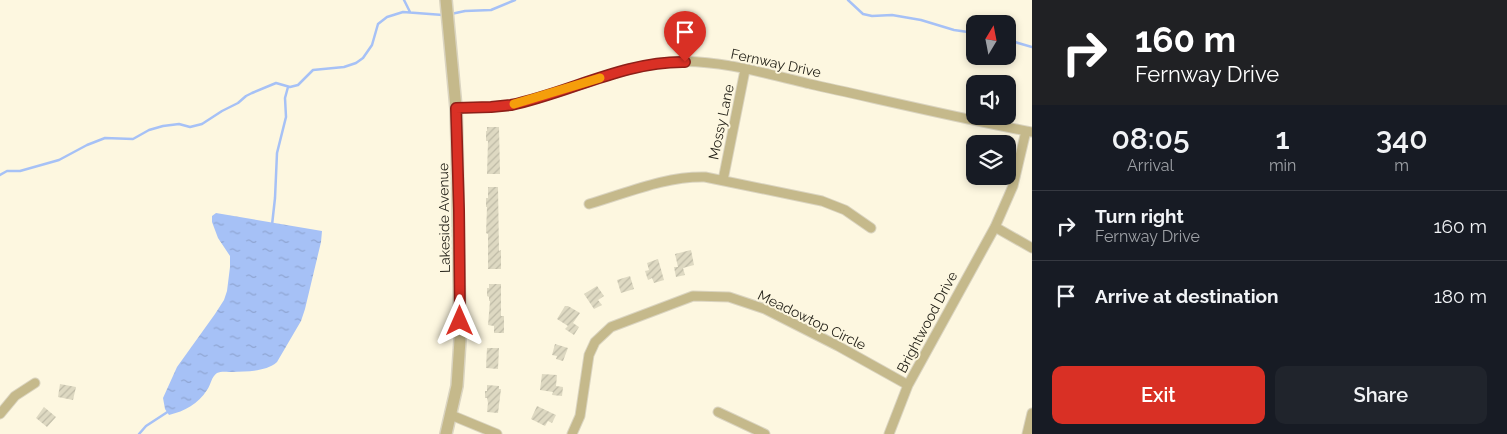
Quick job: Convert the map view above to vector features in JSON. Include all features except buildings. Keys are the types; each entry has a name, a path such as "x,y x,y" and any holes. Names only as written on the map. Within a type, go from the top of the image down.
{"street":[{"name":"Lakeside Avenue","path":"446,0 456,108 460,340 457,386 446,434"},
{"name":"Fernway Drive","path":"456,108 491,107 521,103 630,69 674,61 696,62 745,70 1029,131"},
{"name":"Mossy Lane","path":"723,180 745,70"},
{"name":"Brightwood Drive","path":"889,434 908,385 995,227 1013,186 1029,131"},
{"path":"589,204 673,178 689,177 723,180 822,201 845,210 871,228"},
{"path":"995,227 1032,248"},
{"name":"Meadowtop Circle","path":"572,434 580,416 589,355 595,342 611,327 693,296 729,297 765,310 838,346 908,385"},
{"path":"0,414 15,396 35,383"},
{"path":"718,412 765,434"},
{"path":"1027,434 1032,413"},
{"path":"451,416 498,434"}],"water":[{"path":"216,213 322,231 321,242 301,321 277,362 267,368 217,373 203,395 195,403 186,409 169,415 165,409 163,398 177,367 215,314 224,300 227,291 230,256 218,238 212,222 212,216"}],"waterway":[{"path":"404,0 410,12"},
{"path":"451,14 465,11 491,10 515,0"},
{"path":"848,0 863,14 872,16 892,15 921,20 966,32"},
{"path":"0,175 7,171 20,171 59,160 105,138 133,139 149,130 163,126 179,124 190,127 202,124 238,103 246,96 276,83 290,87 298,85 313,70 344,67 356,63 363,58 372,45 378,24 387,17 403,12 443,15"},
{"path":"1016,42 1032,47"},
{"path":"272,225 277,153 286,117 285,98 288,87"},
{"path":"139,434 146,426 169,411"}],"slow traffic":[{"path":"514,104 600,78"}],"route":[{"path":"460,321 456,108 491,107 521,103 630,69 674,61 685,62"}]}
